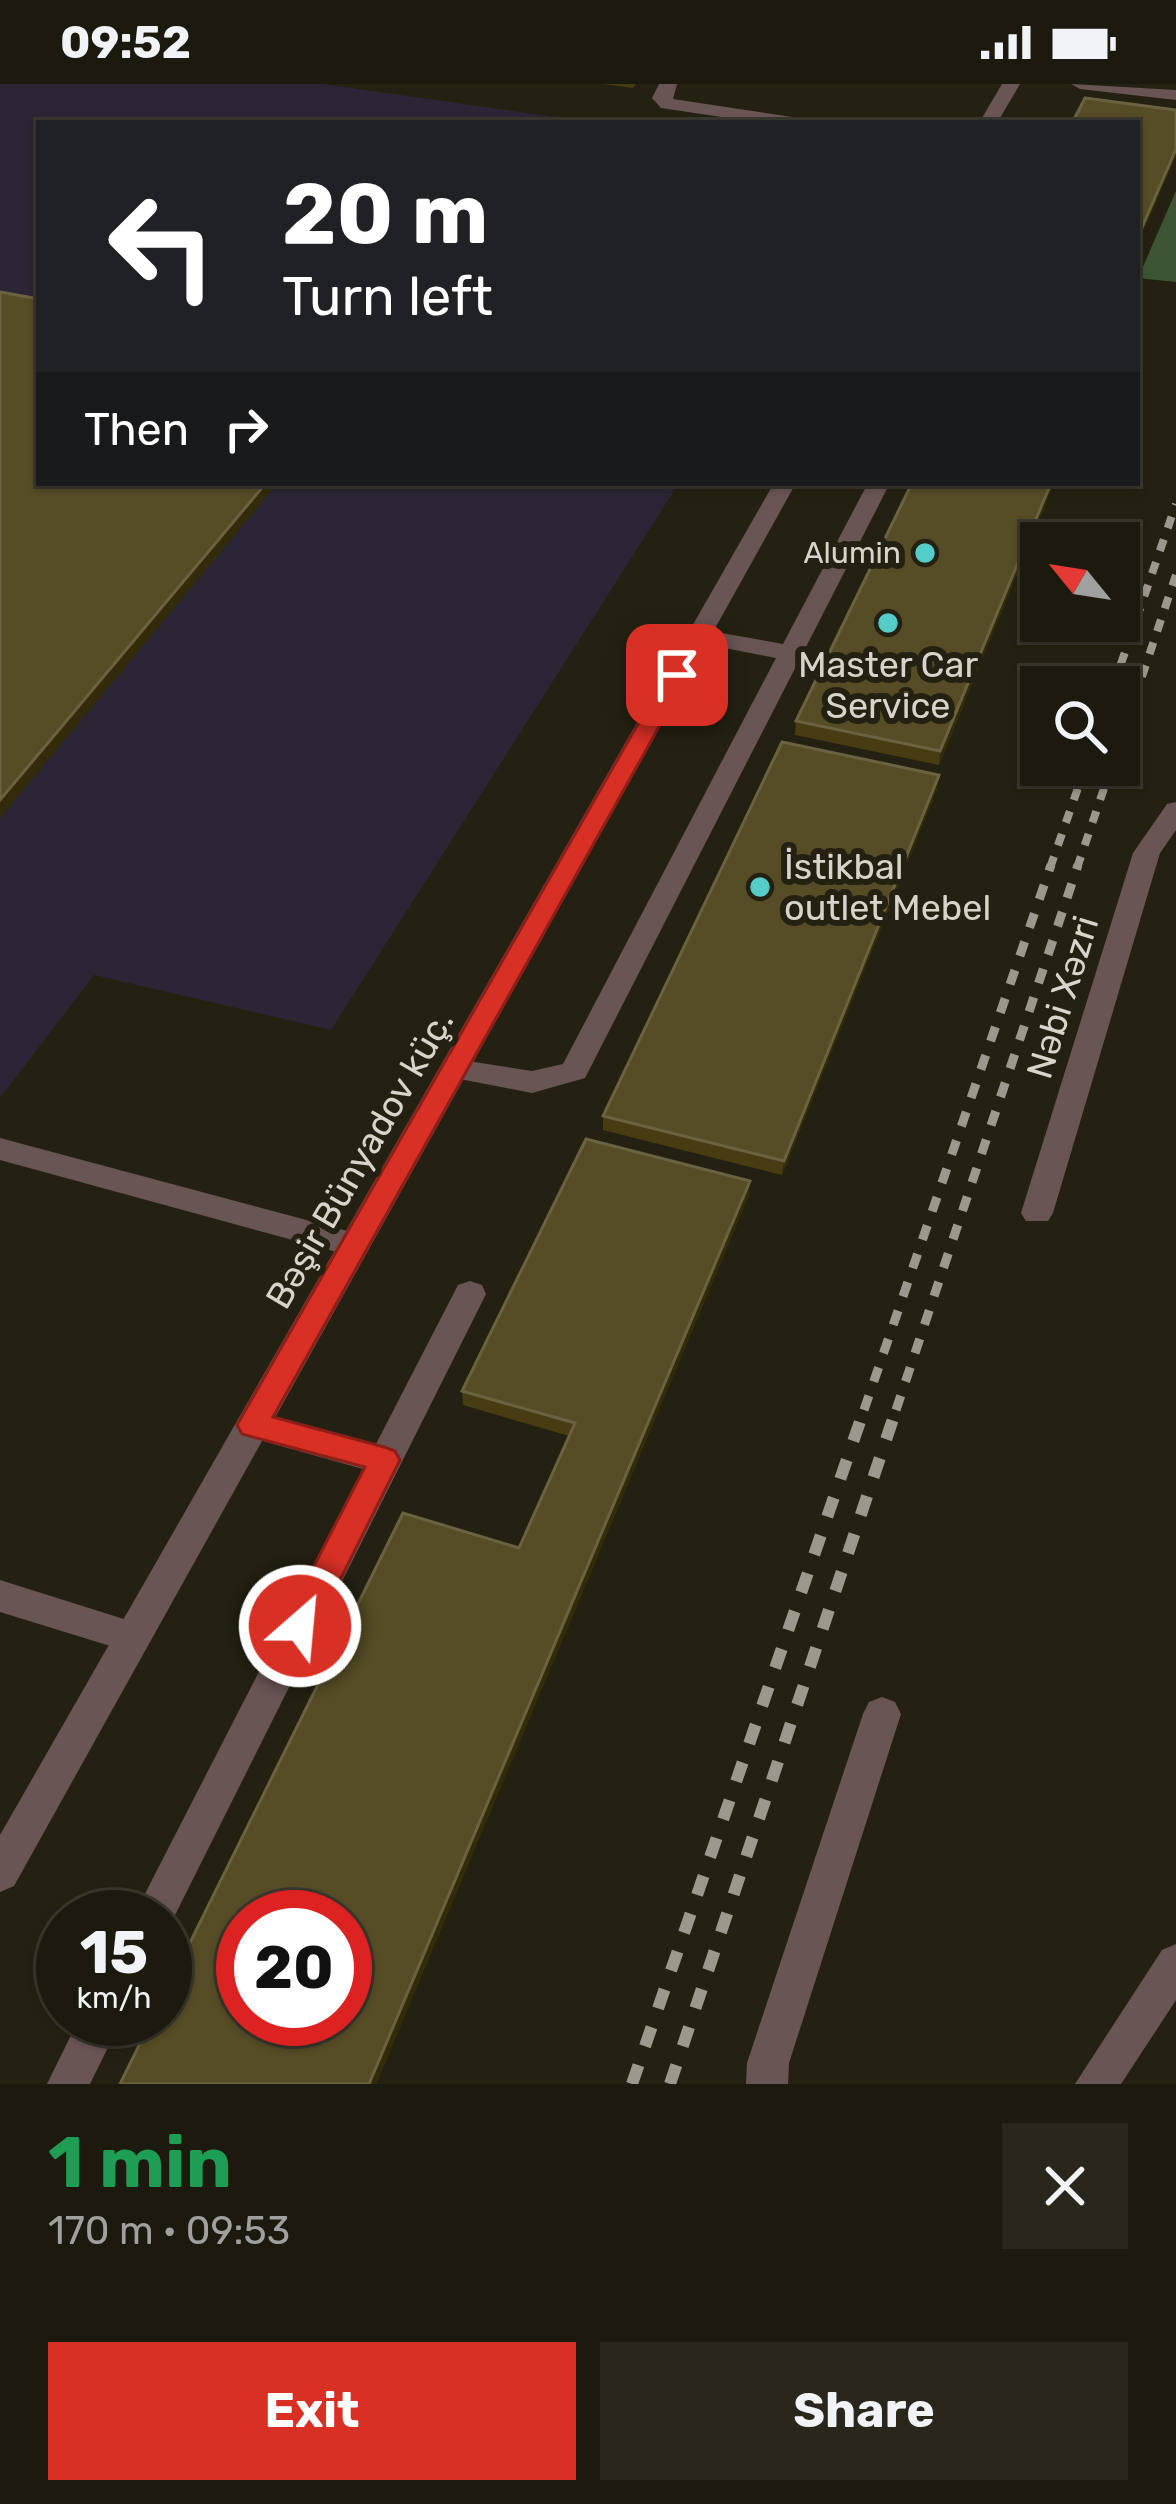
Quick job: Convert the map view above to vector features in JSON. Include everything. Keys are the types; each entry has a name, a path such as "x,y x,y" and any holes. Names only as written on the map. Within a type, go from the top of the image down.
{"street":[{"path":"668,84 661,98 667,104 778,120"},
{"path":"990,120 1011,84"},
{"path":"1080,84 1176,95"},
{"name":"Bəşir Bünyadov küç.","path":"0,1873 783,486"},
{"path":"455,1069 557,1082 574,1071 877,486"},
{"path":"699,636 790,652"},
{"name":"Nəbi Xəzri","path":"1037,1213 1147,853 1176,810"},
{"path":"0,1149 355,1245"},
{"path":"167,1890 470,1294"},
{"path":"253,1425 384,1460"},
{"path":"0,1596 133,1637"},
{"path":"767,2084 768,2062 882,1714"},
{"path":"1096,2084 1176,1964"},
{"path":"68,2084 87,2046"}],"shaded area":[{"path":"0,84 323,84 576,120 36,120 36,486 677,486 331,1030 94,975 0,1098"}],"green space":[{"path":"1176,191 1176,282 1140,278"}],"building":[{"path":"1085,98 1176,110 1176,149 1140,232 1140,120 1074,120"},
{"path":"0,292 36,298 36,486 263,486 0,800"},
{"path":"911,486 1050,486 1035,522 1020,522 1020,558 940,751 796,721"},
{"path":"782,742 939,775 784,1161 603,1116"},
{"path":"586,1139 750,1181 369,2084 120,2084 139,2046 192,2046 192,1939 216,1890 216,2046 372,2046 372,1890 216,1890 403,1513 519,1548 575,1423 462,1391"}],"railway":[{"path":"1120,666 1176,504"},
{"path":"1140,682 1176,575"},
{"path":"1050,868 1079,786"},
{"path":"1077,868 1105,786"},
{"path":"864,1410 1051,865"},
{"path":"896,1410 1078,865"},
{"path":"632,2084 865,1407"},
{"path":"670,2084 897,1407"}],"place":[{"name":"Alumin","path":"925,553"},
{"name":"Master Car Service","path":"888,623"},
{"name":"İstikbal outlet Mebel","path":"760,887"}],"route":[{"path":"300,1626 384,1460 253,1425 677,675"}]}
